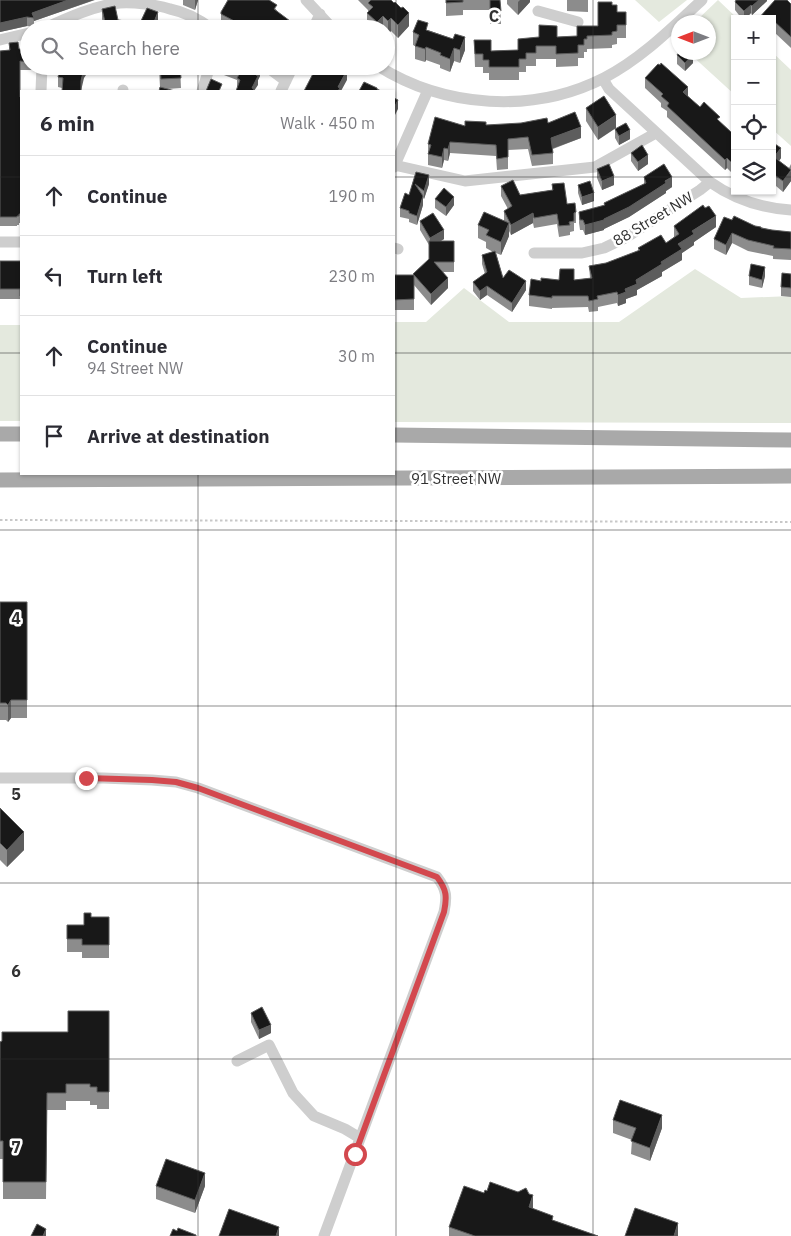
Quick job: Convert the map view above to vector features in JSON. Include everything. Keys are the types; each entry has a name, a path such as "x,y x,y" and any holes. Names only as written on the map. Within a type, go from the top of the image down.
{"main road":[{"path":"0,434 20,434"},
{"path":"395,435 791,440"},
{"name":"91 Street NW","path":"0,480 791,476"}],"street":[{"path":"306,0 325,20"},
{"path":"395,75 428,90 478,101 523,101 564,93 603,79 627,64 645,51 702,0"},
{"path":"62,20 120,3 171,8 198,20"},
{"path":"538,11 578,22"},
{"path":"317,20 320,14"},
{"path":"0,40 20,35"},
{"path":"42,75 42,90"},
{"path":"202,90 207,75"},
{"path":"274,75 283,86"},
{"name":"88 Street NW","path":"603,79 609,88 710,182 740,199 771,208 791,210"},
{"path":"395,164 428,90"},
{"path":"395,166 464,181 594,167 656,133"},
{"name":"88 Street NW","path":"534,253 582,252 604,248 627,237 710,182"},
{"path":"0,242 20,242"},
{"path":"0,778 124,779 176,782 198,788 437,877 443,886 446,898 444,912 324,1236"},
{"path":"237,1061 269,1045 293,1093 314,1116 345,1129 360,1138"}],"path":[{"path":"0,520 791,522"}],"shaded area":[{"path":"635,0 687,0 659,22"},
{"path":"718,0 734,15 731,15 731,91 697,60 716,60 716,15 702,15"},
{"path":"776,56 791,70 791,146 776,133"},
{"path":"695,269 741,298 791,296 791,423 395,422 395,322 426,322 464,288 509,322 619,322"},
{"path":"0,325 20,325 20,421 0,421"}],"building":[{"path":"0,0 68,0 32,13 34,18 27,17 0,23"},
{"path":"228,0 269,0 277,5 274,9 289,20 232,20 221,14"},
{"path":"371,0 391,0 409,13 398,25 395,20 391,18 387,20 383,16 379,20 375,20 367,13 373,7 368,3"},
{"path":"446,0 463,0 463,2 446,3"},
{"path":"490,0 500,0 501,11 490,11"},
{"path":"736,0 759,0 744,11 735,2"},
{"path":"775,0 787,0 791,4 791,37 776,23 776,15 762,15"},
{"path":"598,2 612,2 612,5 617,5 617,12 626,12 626,25 617,25 617,31 612,32 612,35 587,36 587,39 584,39 584,45 578,45 578,53 556,54 556,46 536,46 536,53 526,53 526,59 519,59 519,67 489,67 489,60 483,60 483,54 475,54 474,40 491,40 491,51 518,50 518,39 539,37 539,25 557,26 557,37 577,36 577,26 598,26"},
{"path":"115,6 118,20 105,20 102,9"},
{"path":"147,8 158,12 155,20 141,20"},
{"path":"418,20 428,23 426,30 453,39 455,34 465,37 460,50 454,48 450,59 426,47 425,49 415,46 419,35 413,32"},
{"path":"18,42 20,49 20,214 17,217 0,217 0,51 10,50 9,43"},
{"path":"661,63 688,87 683,92 700,107 704,102 720,117 717,119 731,132 731,162 727,158 725,160 667,106 669,103 661,96 663,94 645,78 658,64 660,65"},
{"path":"59,75 82,75 81,90 62,90 63,78 58,77"},
{"path":"161,75 181,75 181,78 161,79"},
{"path":"239,75 258,76 252,88 254,90 236,90 240,80 237,78"},
{"path":"312,75 344,75 338,87 340,88 339,90 305,90"},
{"path":"211,79 222,84 219,90 206,90"},
{"path":"364,82 379,90 360,90"},
{"path":"160,87 171,90 159,90"},
{"path":"604,96 616,115 598,127 586,108"},
{"path":"575,112 581,127 551,138 553,153 532,155 528,137 508,139 508,157 497,159 496,145 450,142 448,149 444,148 442,157 428,154 431,145 428,144 435,117 465,126 465,121 486,122 486,125 521,123 547,118 548,123"},
{"path":"626,123 630,130 619,136 615,129"},
{"path":"642,145 648,155 638,162 631,153"},
{"path":"776,145 781,148 776,154"},
{"path":"776,159 791,170 783,181 776,176"},
{"path":"609,164 614,176 602,181 597,169"},
{"path":"664,164 672,177 665,181 666,183 629,207 604,220 585,225 583,220 580,220 579,212 605,205 604,203 646,183 644,177"},
{"path":"416,172 429,175 424,191 415,184 423,196 417,216 400,208 405,193 409,195"},
{"path":"513,180 520,195 553,190 552,184 564,183 567,204 575,203 574,221 569,222 570,225 559,226 557,214 534,218 533,213 511,225 504,211 512,206 501,186"},
{"path":"590,181 594,193 582,197 578,185"},
{"path":"444,188 454,197 446,207 435,199"},
{"path":"703,205 705,208 709,206 716,216 692,231 694,234 678,244 682,249 636,280 637,284 625,289 626,292 618,295 617,292 597,296 598,299 589,301 588,296 552,296 552,298 529,295 531,279 541,281 541,278 559,280 560,269 574,269 574,280 592,278 589,266 606,263 640,250 638,248 661,235 666,243 679,234 674,226"},
{"path":"484,212 509,223 501,242 486,235 489,230 478,225"},
{"path":"433,213 444,230 430,238 420,221"},
{"path":"734,216 761,228 791,232 791,249 773,248 774,246 748,240 732,233 726,245 714,239 724,217 732,220"},
{"path":"429,241 454,241 454,262 434,262 448,278 431,294 413,274 429,259"},
{"path":"495,251 503,278 509,270 526,281 512,303 487,286 480,291 473,282 487,272 482,255"},
{"path":"0,261 20,261 20,289 0,289"},
{"path":"751,264 765,267 762,280 749,276"},
{"path":"782,273 791,274 791,288 781,287"},
{"path":"395,275 414,275 414,299 395,300"},
{"path":"0,602 27,602 27,700 11,700 8,705 0,703"},
{"path":"0,808 24,832 7,850 0,843"},
{"path":"84,913 91,913 91,917 109,917 109,945 82,945 82,939 67,939 67,925 84,925"},
{"path":"262,1007 271,1025 259,1030 251,1013"},
{"path":"68,1011 109,1011 109,1092 97,1092 97,1087 90,1087 90,1084 66,1084 66,1093 47,1093 46,1182 3,1182 3,1141 0,1141 0,1042 2,1041 2,1032 68,1032"},
{"path":"620,1100 662,1115 650,1148 631,1141 636,1128 613,1120"},
{"path":"166,1159 205,1173 195,1200 156,1186"},
{"path":"490,1182 518,1192 526,1188 529,1194 533,1195 529,1207 553,1216 552,1220 598,1236 475,1236 449,1227 464,1186 484,1193 485,1190 487,1191"},
{"path":"635,1208 678,1223 674,1236 625,1236"},
{"path":"229,1209 279,1227 276,1236 219,1236"},
{"path":"37,1224 46,1229 43,1236 31,1236"},
{"path":"178,1228 196,1236 170,1236 173,1229 177,1231"}],"route":[{"path":"86,778 176,782 198,788 437,877 443,886 446,898 444,912 355,1154"}]}
